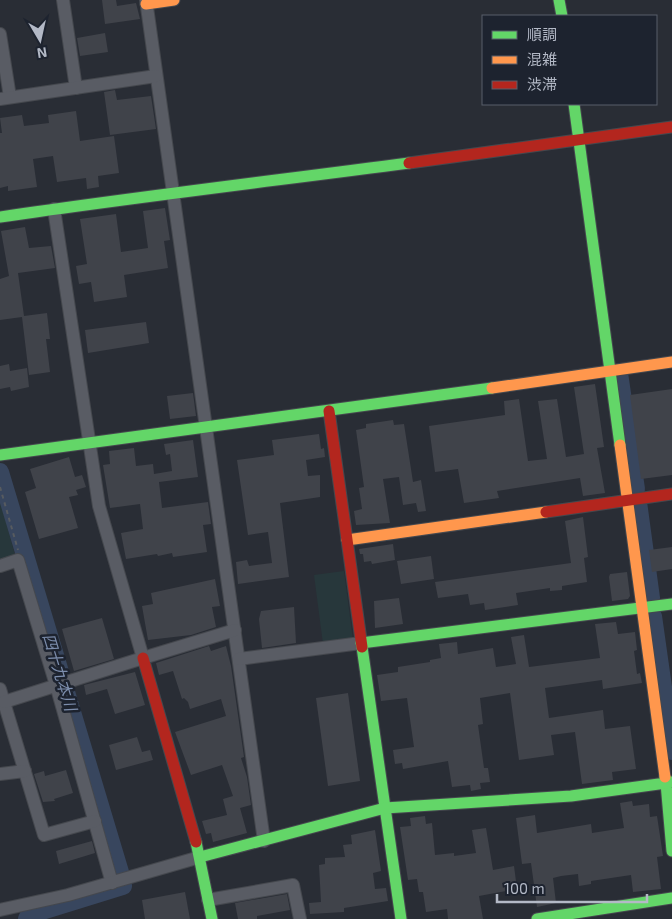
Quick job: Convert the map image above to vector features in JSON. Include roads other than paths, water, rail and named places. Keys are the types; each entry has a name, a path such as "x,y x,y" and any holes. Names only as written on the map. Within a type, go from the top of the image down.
{"street":[{"path":"63,0 76,88"},
{"path":"174,0 146,2 264,841"},
{"path":"560,0 562,15"},
{"path":"0,34 5,98 156,76"},
{"path":"574,105 642,608 669,782 666,812 672,851"},
{"path":"0,217 672,126"},
{"path":"54,209 98,506 200,857 212,919"},
{"path":"0,453 329,411 672,362"},
{"path":"329,411 401,919"},
{"path":"347,540 672,494"},
{"path":"0,566 18,560 56,685 112,883"},
{"path":"239,659 672,604"},
{"path":"4,702 235,630"},
{"path":"0,689 44,835 95,821"},
{"path":"0,774 25,772"},
{"path":"0,910 112,883 323,823 384,808 571,796 669,782"},
{"path":"208,900 292,885 300,919"},
{"path":"537,919 672,898"}],"waterway":[{"path":"619,373 636,489"},
{"name":"四十九本川","path":"0,472 120,872"},
{"path":"638,502 651,598"},
{"path":"653,616 672,751"},
{"name":"四十九本川","path":"27,919 29,915 123,886"}]}
